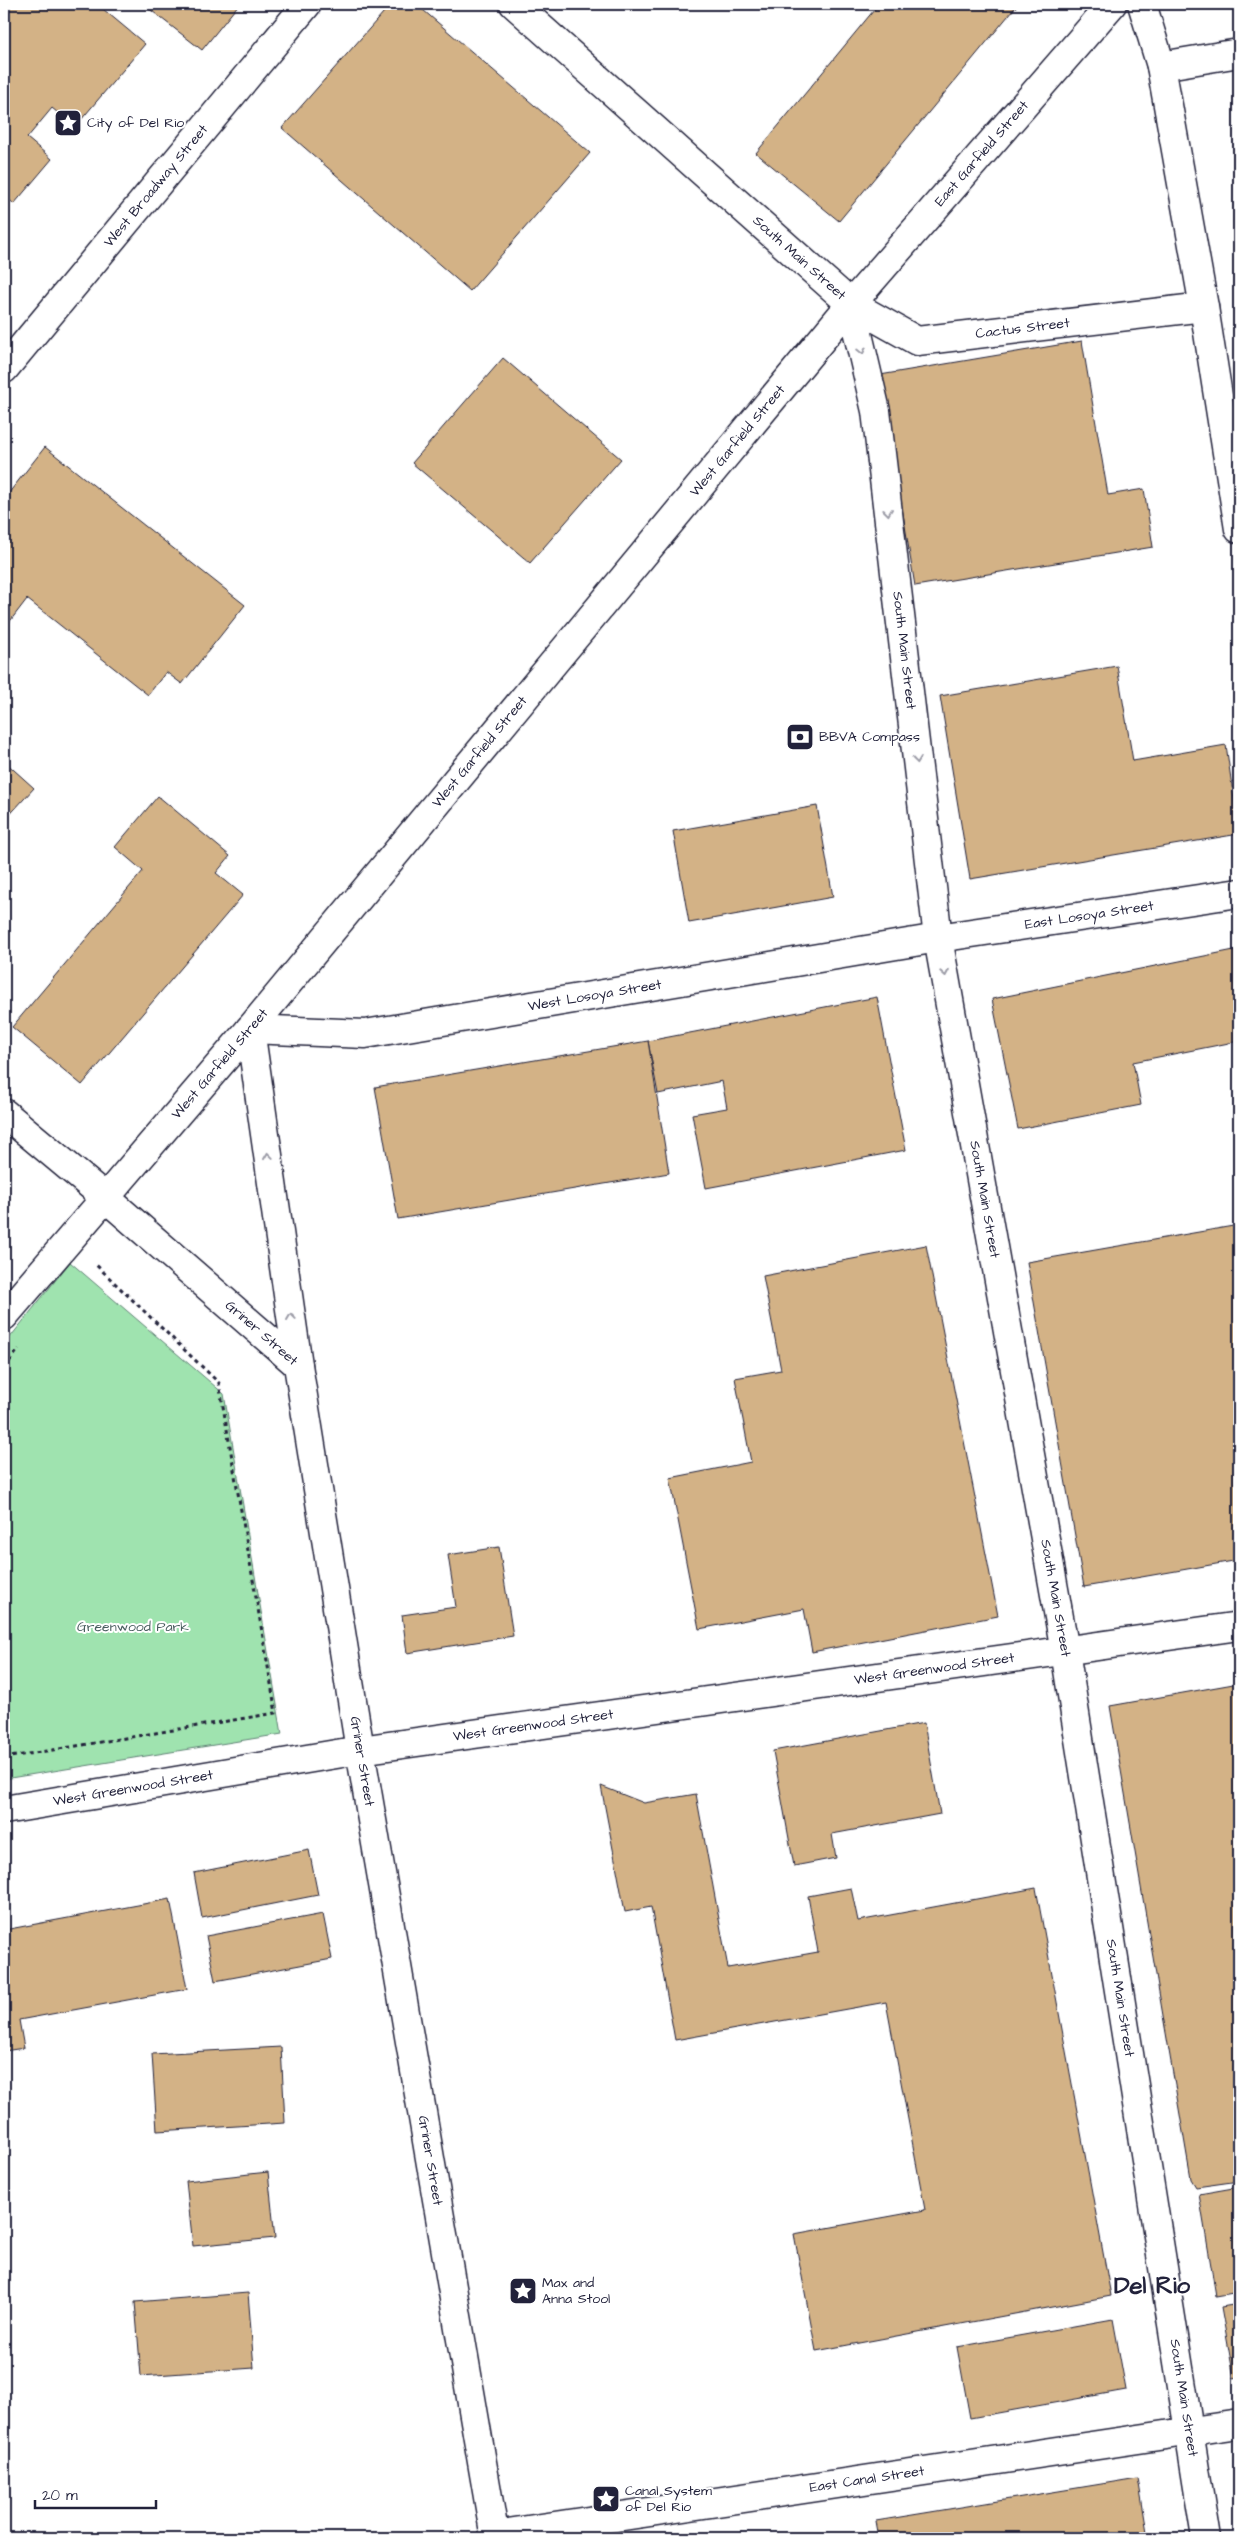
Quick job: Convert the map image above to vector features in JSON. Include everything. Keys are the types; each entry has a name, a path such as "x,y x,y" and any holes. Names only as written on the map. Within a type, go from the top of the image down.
{"street":[{"name":"West Broadway Street","path":"4,369 307,4"},
{"name":"South Main Street","path":"514,4 851,304 876,411 938,938 1065,1651 1206,2538"},
{"name":"East Garfield Street","path":"851,304 1112,4"},
{"path":"1142,4 1161,66 1204,307 1239,529"},
{"path":"1161,66 1239,52"},
{"name":"Cactus Street","path":"851,304 917,341 1204,307"},
{"name":"West Garfield Street","path":"4,1316 250,1029 851,304"},
{"name":"East Losoya Street","path":"938,938 1239,893"},
{"name":"West Losoya Street","path":"250,1029 365,1034 938,938"},
{"path":"250,1029 298,1365"},
{"name":"Griner Street","path":"4,1113 106,1198 298,1365 360,1750 495,2537"},
{"name":"West Greenwood Street","path":"4,1810 360,1750 1239,1626"},
{"name":"East Canal Street","path":"495,2537 1239,2424"}],"path":[{"path":"4,1758 276,1713 219,1383 90,1258"},
{"path":"4,1368 22,1344"}],"green space":[{"name":"Greenwood Park","path":"70,1262 224,1394 282,1734 4,1779 4,1345"}],"building":[{"path":"4,4 97,4 145,44 75,127 52,108 27,138 52,159 14,204 4,195"},
{"path":"143,4 239,4 202,50"},
{"path":"391,4 416,4 590,153 470,291 282,128"},
{"path":"879,4 1018,4 839,221 756,153"},
{"path":"1082,341 1108,495 1144,489 1153,547 915,586 880,375"},
{"path":"503,358 621,459 530,563 412,463"},
{"path":"45,447 245,605 182,684 166,672 148,695 27,599 4,629 4,499"},
{"path":"1117,666 1133,761 1226,745 1239,834 970,879 940,696"},
{"path":"4,761 34,788 4,821"},
{"path":"158,796 230,856 216,873 243,895 82,1085 12,1027 143,871 115,847"},
{"path":"817,806 833,897 689,923 673,831"},
{"path":"1239,949 1239,1041 1133,1062 1141,1105 1018,1129 992,999"},
{"path":"877,997 906,1150 706,1188 692,1114 727,1108 722,1081 658,1094 648,1041"},
{"path":"648,1041 669,1173 398,1219 375,1087"},
{"path":"1239,1225 1239,1560 1084,1587 1027,1262"},
{"path":"926,1245 998,1616 812,1652 804,1609 699,1629 670,1478 751,1462 735,1378 781,1370 763,1276"},
{"path":"499,1547 513,1636 407,1653 402,1615 456,1607 448,1555"},
{"path":"1239,1683 1239,2181 1196,2187 1191,2179 1110,1706"},
{"path":"924,1723 940,1814 832,1834 836,1858 794,1866 773,1751"},
{"path":"601,1786 644,1803 696,1794 728,1968 818,1952 808,1896 851,1888 858,1921 1036,1888 1111,2296 816,2351 794,2234 925,2210 886,2002 675,2040 651,1907 625,1912"},
{"path":"309,1850 318,1895 202,1918 194,1873"},
{"path":"170,1899 187,1989 19,2020 24,2048 4,2051 4,1930"},
{"path":"323,1914 332,1959 215,1981 206,1936"},
{"path":"281,2047 285,2123 157,2131 152,2054"},
{"path":"268,2172 275,2238 193,2246 186,2181"},
{"path":"1239,2187 1239,2292 1216,2296 1199,2194"},
{"path":"248,2293 254,2368 141,2376 135,2302"},
{"path":"1239,2304 1239,2377 1234,2378 1221,2307"},
{"path":"1113,2319 1126,2390 970,2418 957,2347"},
{"path":"1138,2478 1148,2538 879,2538 876,2521"}],"place":[{"name":"City of Del Rio","path":"68,123"},
{"name":"BBVA Compass","path":"800,737"},
{"name":"Max and Anna Stool","path":"523,2291"},
{"name":"Canal System of Del Rio","path":"606,2499"}],"district":[{"name":"Del Rio","path":"1152,2286"}]}
